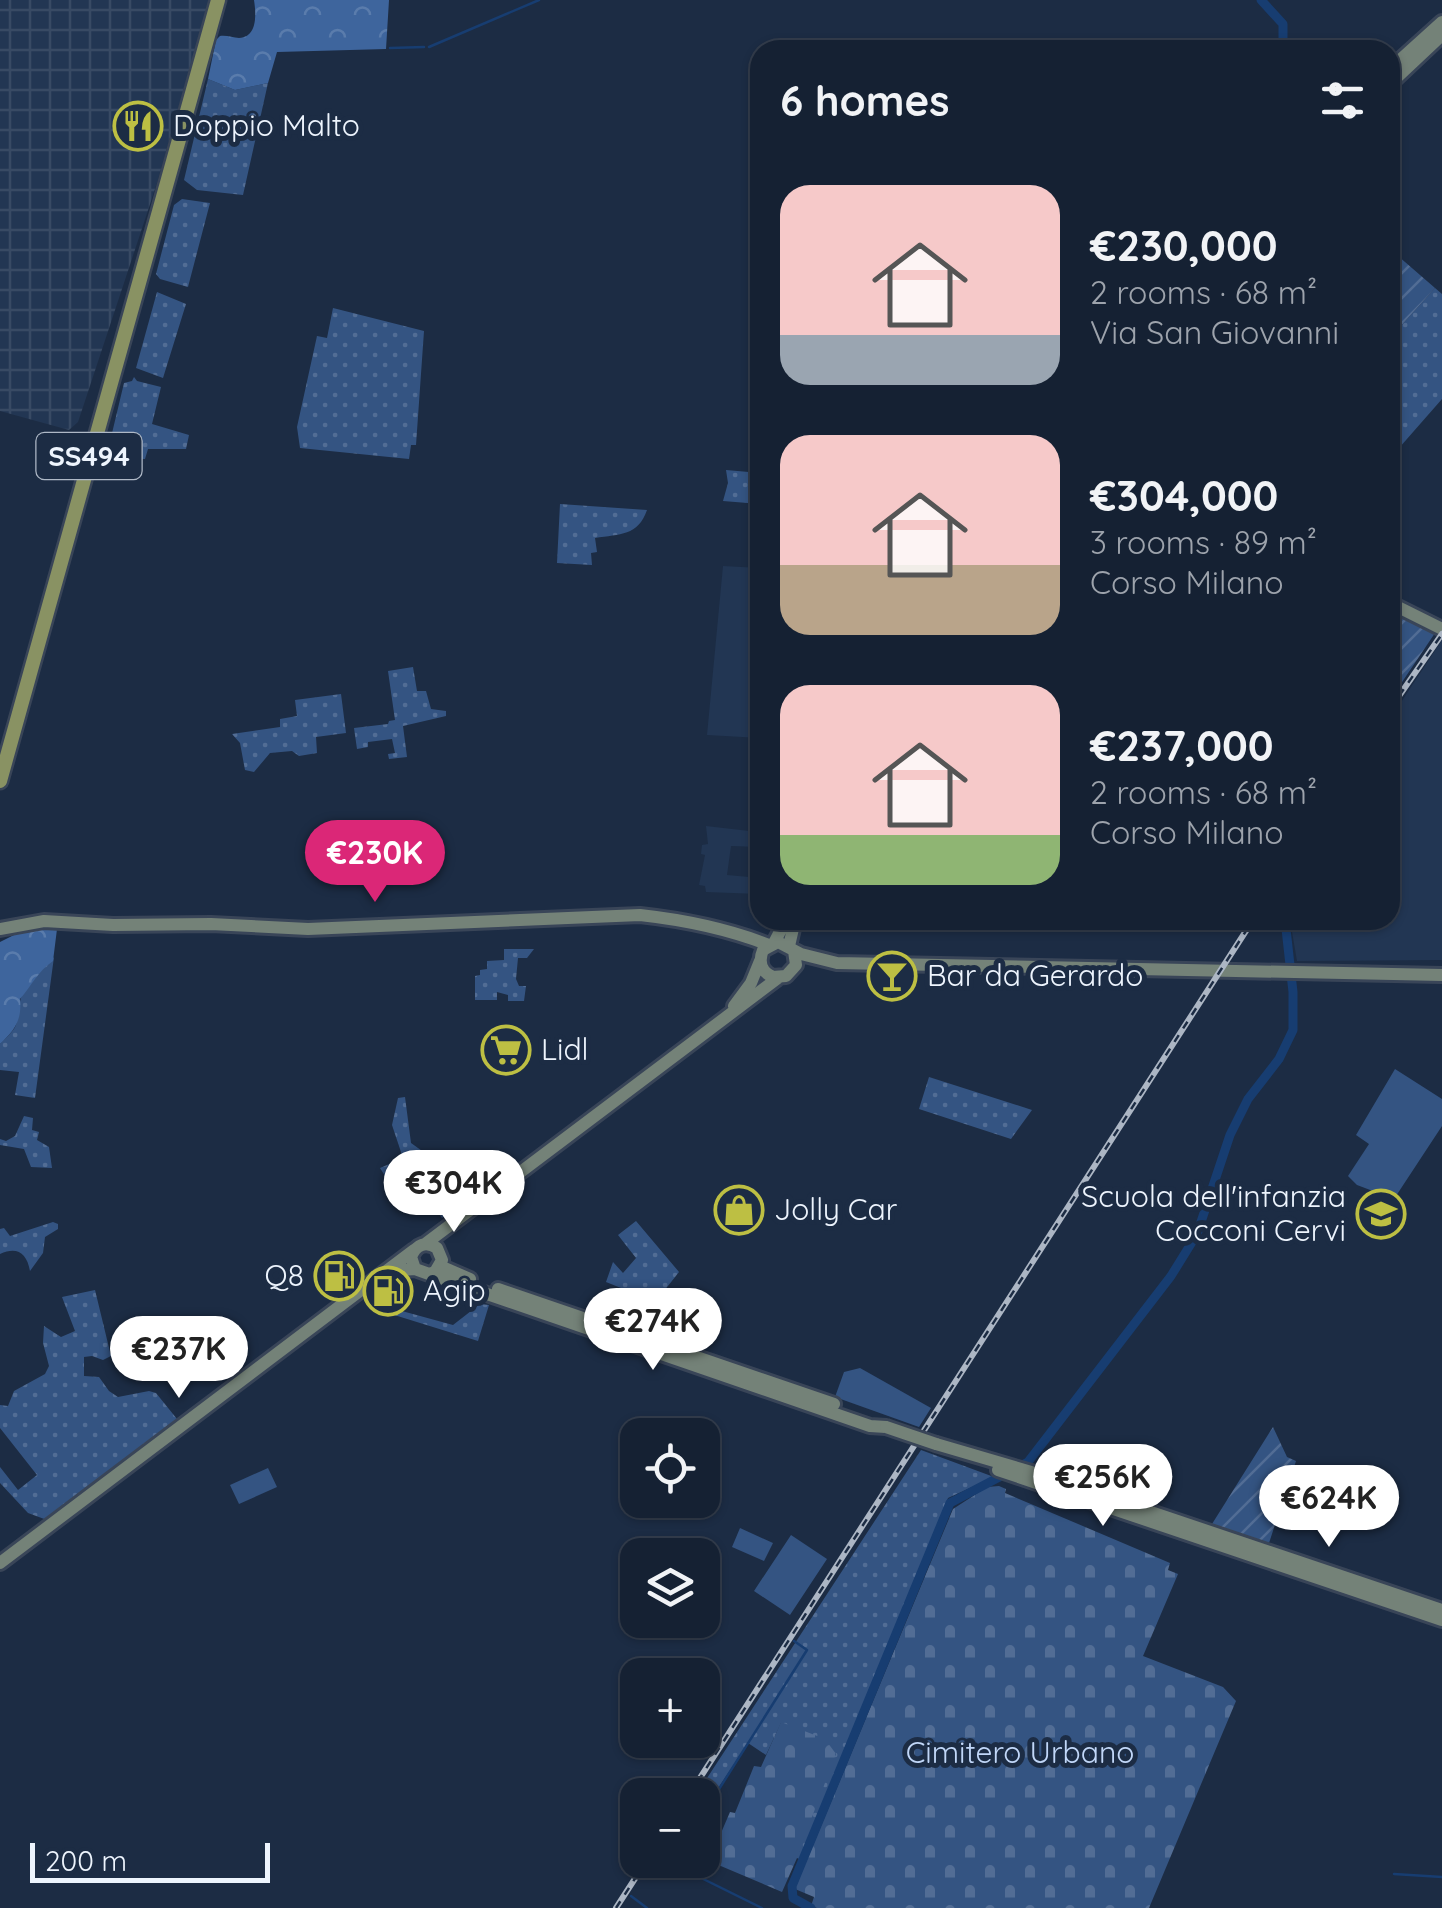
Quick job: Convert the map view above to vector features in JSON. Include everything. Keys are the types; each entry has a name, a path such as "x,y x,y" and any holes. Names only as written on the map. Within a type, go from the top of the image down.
{"main road":[{"name":"SS494","path":"0,780 218,0"},
{"path":"1400,60 1442,22"},
{"path":"1400,75 1442,35"},
{"path":"1400,607 1440,628"},
{"path":"0,932 26,923 55,921 113,926 196,924 308,929 640,915 690,920 739,932 766,952 792,949 837,963"},
{"path":"728,1014 751,984 780,930"},
{"path":"792,971 796,961 792,949 795,930"},
{"path":"766,952 766,973 778,978"},
{"path":"428,1270 412,1263 444,1229 728,1014 792,971 837,963 1442,975"},
{"path":"425,1248 441,1254 428,1270"},
{"path":"0,1563 384,1272 425,1248"},
{"path":"384,1272 428,1270 457,1275 858,1412 886,1427 955,1451 966,1460 1022,1474 1442,1620"},
{"path":"1203,1536 1442,1610"}],"shaded area":[{"path":"0,0 209,0 157,183 78,422 69,430 0,411"},
{"path":"723,566 750,567 750,737 707,735"},
{"path":"1442,640 1442,960 1297,961 1292,930 1400,930 1400,704"},
{"path":"706,826 750,831 750,847 731,846 727,875 750,877 750,894 706,892 705,886 699,885 705,855 701,854 702,845 708,844"}],"green space":[{"path":"254,0 389,0 386,49 277,52 268,83 235,90 208,79 216,40 220,36 245,37 253,29"},
{"path":"208,79 235,90 268,83 243,195 197,190 184,180"},
{"path":"182,199 210,203 188,287 160,279 156,274 174,205"},
{"path":"1400,258 1435,288 1400,327"},
{"path":"1435,288 1442,294 1442,399 1400,447 1400,327"},
{"path":"157,292 186,304 163,378 136,368"},
{"path":"333,308 424,331 416,445 411,445 409,459 300,448 297,427 317,336 327,338"},
{"path":"134,377 161,387 152,424 189,435 186,449 148,449 145,459 117,458 108,450 124,383"},
{"path":"726,470 750,472 750,503 723,501 728,483"},
{"path":"560,504 647,510 633,529 595,538 597,552 591,553 592,565 557,563"},
{"path":"1400,615 1435,633 1400,685"},
{"path":"413,667 417,691 426,691 431,709 446,711 446,716 403,726 407,757 389,759 388,754 395,753 392,739 368,742 368,747 357,749 354,728 395,720 388,671"},
{"path":"341,694 346,733 316,737 317,753 270,753 254,772 245,770 240,743 232,734 280,727 280,719 297,716 295,700"},
{"path":"57,929 53,961 20,999 16,1024 0,1044 0,942 22,931"},
{"path":"504,949 534,949 527,958 518,958 516,979 519,986 526,986 524,1001 508,1001 508,995 497,992 497,1000 475,1000 475,976 487,969 487,961 504,960"},
{"path":"54,957 35,1098 15,1095 19,1072 0,1070 0,1044 16,1025 25,989"},
{"path":"1395,1069 1442,1099 1442,1126 1394,1199 1357,1185 1348,1176 1369,1144 1356,1135"},
{"path":"929,1077 1032,1110 1011,1139 919,1109"},
{"path":"405,1097 411,1143 425,1153 462,1203 442,1218 422,1192 404,1206 380,1168 403,1158 392,1125 398,1098"},
{"path":"24,1116 33,1118 32,1130 39,1132 37,1140 49,1147 52,1168 31,1167 24,1149 0,1145 0,1139 6,1141 15,1136"},
{"path":"636,1221 679,1272 649,1310 637,1295 631,1297 606,1282 613,1262 623,1273 636,1258 618,1235"},
{"path":"53,1222 58,1229 45,1237 43,1253 30,1271 20,1253 0,1254 0,1229 4,1228 10,1236"},
{"path":"95,1290 111,1356 103,1360 84,1357 84,1376 99,1377 118,1397 156,1393 177,1419 47,1520 28,1513 0,1483 0,1467 18,1490 37,1475 0,1428 0,1405 8,1406 14,1391 45,1374 49,1366 43,1343 44,1326 61,1337 75,1331 62,1297"},
{"path":"369,1302 453,1325 480,1304 489,1305 478,1341 368,1307"},
{"path":"860,1368 931,1408 919,1427 835,1397 844,1372"},
{"path":"1273,1427 1287,1457 1296,1461 1269,1543 1212,1524"},
{"path":"921,1450 994,1477 948,1498 802,1853 798,1851 781,1723 766,1755 748,1743 720,1785 720,1778 707,1778"},
{"path":"268,1468 277,1487 239,1504 230,1485"},
{"name":"Cimitero Urbano","path":"999,1486 1006,1489 1005,1493 1170,1563 1168,1570 1178,1574 1143,1656 1223,1687 1236,1701 1149,1908 817,1908 811,1906 814,1897 795,1889 806,1862 797,1858 782,1892 720,1866 720,1835 730,1812 735,1813 754,1766 761,1767 781,1722 825,1739 836,1754 799,1851 809,1855 953,1509 987,1487"},
{"path":"740,1528 773,1543 764,1561 732,1547"},
{"path":"791,1535 827,1559 790,1615 754,1591"}],"waterway":[{"path":"429,47 539,0"},
{"path":"1261,0 1283,24 1283,40"},
{"path":"390,48 424,47"},
{"path":"811,1908 793,1898 792,1886 950,1503 1028,1462 1171,1276 1197,1234 1230,1135 1248,1099 1279,1059 1293,1030 1286,930"},
{"path":"720,1788 807,1650 794,1641"},
{"path":"1394,1874 1442,1877"},
{"path":"701,1878 762,1908"},
{"path":"631,1896 647,1908"}],"railway":[{"path":"1400,695 1442,634"},
{"path":"700,1778 1247,930"},
{"path":"616,1908 635,1878"}],"place":[{"name":"Doppio Malto","path":"138,126"},
{"name":"Bar da Gerardo","path":"892,976"},
{"name":"Lidl","path":"506,1050"},
{"name":"Jolly Car","path":"739,1210"},
{"name":"Scuola dell'infanzia Cocconi Cervi","path":"1381,1214"},
{"name":"Q8","path":"339,1276"},
{"name":"Agip","path":"388,1291"}]}
